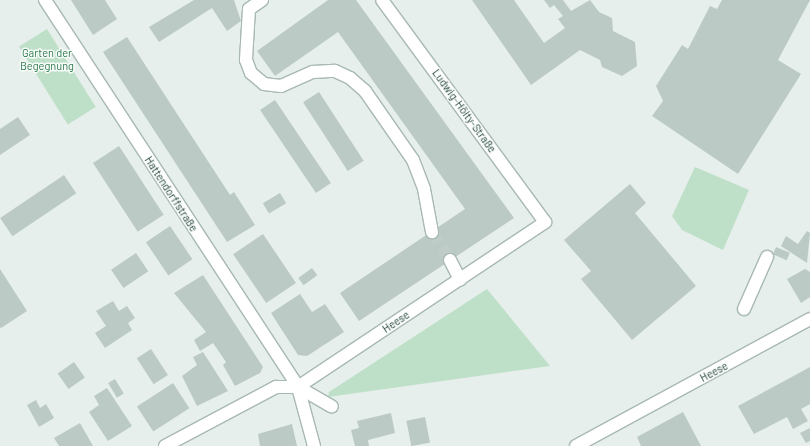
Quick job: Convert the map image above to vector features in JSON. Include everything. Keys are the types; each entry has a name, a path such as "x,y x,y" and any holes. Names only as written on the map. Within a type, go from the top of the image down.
{"street":[{"name":"Hattendorffstraße","path":"45,0 298,387"},
{"path":"261,0 249,9 246,60 251,73 264,84 281,86 314,72 336,71 350,78 365,91 413,160 424,189 432,232"},
{"name":"Ludwig-Hölty-Straße","path":"382,0 545,222"},
{"name":"Heese","path":"298,387 545,222"},
{"path":"744,309 767,257"},
{"path":"450,260 460,280"},
{"name":"Heese","path":"576,446 810,319"},
{"path":"165,446 276,387 298,387 332,407"},
{"path":"298,387 314,446"}],"green space":[{"name":"Garten der Begegnung","path":"47,29 96,107 68,125 19,46"},
{"path":"695,167 749,190 723,250 682,230 672,216"},
{"path":"487,289 550,366 328,397 329,392"}],"building":[{"path":"71,0 105,0 117,19 93,35"},
{"path":"194,0 234,0 241,21 227,31 212,8 159,42 149,27"},
{"path":"328,0 356,0 514,218 359,321 340,293 465,209 338,32 275,76 257,51"},
{"path":"472,0 514,0 544,43 565,28 558,19 563,16 554,5 550,8 544,0 563,0 571,11 590,0 599,12 612,18 613,31 635,42 637,66 622,76 602,67 600,60 580,50 531,85"},
{"path":"722,0 810,0 778,60 801,74 738,174 652,116 663,101 656,86 682,45 688,49 710,6 717,9"},
{"path":"127,37 230,195 234,192 255,225 227,242 103,52"},
{"path":"319,92 364,161 348,171 303,102"},
{"path":"275,100 331,183 316,193 260,110"},
{"path":"18,117 30,135 0,155 0,129"},
{"path":"119,146 164,215 138,232 93,163"},
{"path":"64,175 76,193 12,236 0,218"},
{"path":"630,184 646,203 635,213 696,286 632,340 581,279 591,271 564,240"},
{"path":"280,193 286,203 269,214 263,203"},
{"path":"170,226 192,259 168,275 146,242"},
{"path":"807,231 810,233 807,263 781,246 786,236 798,244"},
{"path":"263,234 296,283 266,303 233,254"},
{"path":"776,247 790,253 787,260 773,254"},
{"path":"136,253 148,271 123,288 111,270"},
{"path":"312,268 317,275 304,285 298,278"},
{"path":"0,269 27,311 1,328 0,327"},
{"path":"805,269 810,272 810,297 801,303 787,279"},
{"path":"203,275 263,367 260,373 235,386 223,365 226,362 213,343 200,351 194,340 206,332 174,293"},
{"path":"300,294 312,312 325,304 344,332 307,356 298,355 271,313"},
{"path":"113,301 119,311 127,306 135,318 128,323 132,330 105,348 95,333 106,326 96,311"},
{"path":"151,349 168,375 154,384 137,358"},
{"path":"203,352 228,391 197,406 182,376 197,365 193,357"},
{"path":"74,362 85,378 69,389 58,373"},
{"path":"810,367 810,404 801,409 808,421 793,429 787,417 754,434 738,406"},
{"path":"115,379 124,394 117,398 108,383"},
{"path":"173,383 189,408 153,432 137,406"},
{"path":"107,388 132,426 108,441 89,412 99,405 94,396"},
{"path":"36,400 40,408 46,404 54,418 39,427 27,405"},
{"path":"683,412 701,446 641,446 637,437"},
{"path":"391,413 395,433 368,440 369,446 355,446 351,430 359,428 357,421"},
{"path":"425,417 430,443 411,446 406,421"},
{"path":"80,423 93,446 59,446 54,438"},
{"path":"292,424 297,446 260,446 258,434"},
{"path":"810,428 810,441 806,443 800,433"}],"tunnel":[{"path":"432,232 450,260"}]}
